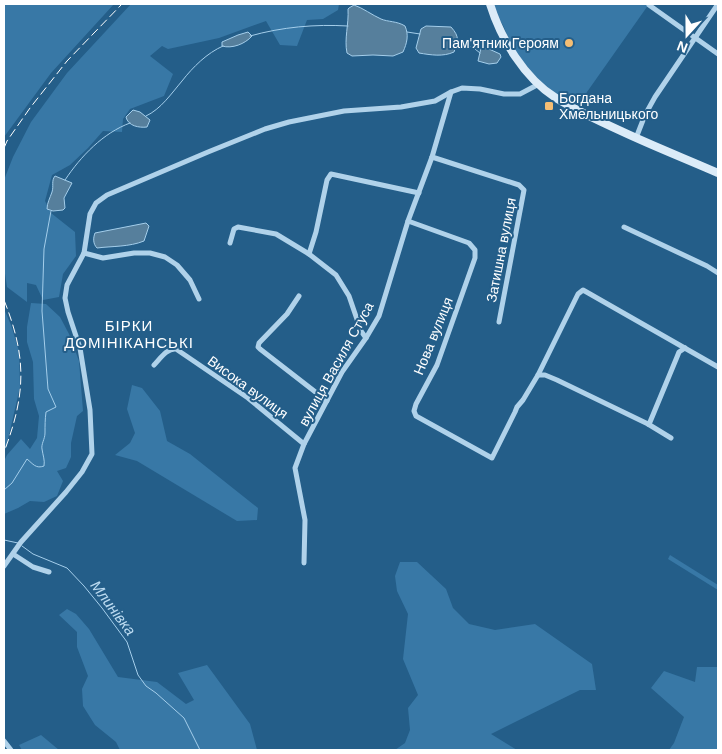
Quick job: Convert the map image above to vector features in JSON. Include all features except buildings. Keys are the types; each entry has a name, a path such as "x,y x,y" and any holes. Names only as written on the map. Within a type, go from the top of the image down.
{"main road":[{"path":"490,4 495,20 513,54 539,84 555,97 583,113 636,138 718,173"}],"street":[{"path":"636,138 645,115 656,97 718,4"},
{"path":"649,5 718,54"},
{"path":"4,566 21,542 77,479 92,454 90,410 80,348 65,298 67,285 84,253 90,214 96,204 107,196 208,152 264,129 289,122 344,111 401,107 435,101 462,88 480,89 504,94 520,94 539,84"},
{"name":"вулиця Василя Стуса","path":"304,563 305,520 295,468 304,444 342,372 379,316 408,221 432,157 451,92"},
{"name":"Затишна вулиця","path":"432,157 519,185 524,190 499,322"},
{"path":"309,254 316,232 327,180 331,174 419,193"},
{"name":"Нова вулиця","path":"408,221 469,243 475,250 475,258 437,365 416,404 414,411 416,416 492,458 517,407 538,375"},
{"path":"230,243 234,229 238,227 276,234 309,254 336,275 349,296 361,331 366,338"},
{"path":"624,227 718,273"},
{"path":"84,253 103,258 134,253 150,253 164,257 177,265 190,280 199,299"},
{"path":"671,438 648,424 558,380 545,375 538,375 578,294 583,290 718,367"},
{"path":"299,296 287,314 259,343 258,347 327,401"},
{"name":"Висока вулиця","path":"154,365 169,350 172,348 176,349 248,398 304,444"},
{"path":"648,424 677,357 685,348"},
{"path":"13,554 33,567 49,572"},
{"path":"4,741 11,750"}],"shaded area":[{"path":"4,4 114,4 51,73 4,137"},
{"path":"131,4 339,4 338,10 323,19 307,20 297,46 280,45 266,21 219,38 168,49 162,46 150,56 173,74 164,96 130,109 123,119 122,132 103,131 70,165 52,175 45,201 51,213 75,232 76,256 63,274 59,297 43,300 36,285 27,283 27,302 7,287 4,267 4,180 13,157 31,122 67,73"},
{"path":"493,4 649,4 575,109 555,97 516,57"},
{"path":"354,5 381,19 405,26 407,39 403,52 393,56 352,56 347,53 348,9"},
{"path":"426,26 451,27 457,39 454,52 441,55 419,53 416,48 421,29"},
{"path":"248,32 252,36 242,43 230,47 222,46 222,42"},
{"path":"481,48 500,54 501,57 497,63 489,64 478,61"},
{"path":"133,110 140,112 150,120 147,127 137,127 127,120 126,117"},
{"path":"55,176 72,183 64,198 65,208 53,211 47,209"},
{"path":"146,223 149,226 144,241 97,248 95,245 95,233"},
{"path":"31,303 46,304 60,317 69,334 79,361 83,411 77,416 71,443 71,457 66,468 57,471 63,481 57,496 44,502 30,501 4,514 4,461 21,439 30,449 37,438 39,416 34,399 33,362 27,342 27,327"},
{"path":"4,309 19,351 20,387 4,450"},
{"path":"132,385 142,388 160,411 167,441 190,454 258,508 257,520 237,521 137,461 115,455 130,443 135,433 127,409"},
{"path":"670,555 718,585 718,590 668,559"},
{"path":"400,562 417,562 446,589 453,608 469,624 495,630 535,624 592,664 596,690 580,690 491,734 517,750 395,750 405,743 410,730 408,708 418,695 403,659 408,614 397,591 395,576"},
{"path":"67,609 76,614 89,629 118,677 157,682 186,704 194,700 178,673 207,665 250,724 257,750 120,750 116,742 95,725 83,706 82,689 88,676 77,647 77,632 59,615"},
{"path":"697,667 718,667 718,750 669,750 674,743 684,717 651,688 664,671 695,682"},
{"path":"41,735 59,750 22,750 19,745"}],"waterway":[{"path":"250,36 274,30 299,27 323,25 348,26"},
{"path":"407,32 420,34"},
{"path":"458,42 471,47"},
{"path":"146,116 161,105 201,61 211,52 223,46"},
{"path":"475,49 480,53"},
{"path":"65,180 93,146 120,127 130,123"},
{"path":"4,490 12,483 27,459 37,466 44,466 42,447 45,435 46,412 56,407 48,389 42,311 44,249 51,211"},
{"name":"Млинівка","path":"4,540 18,543"},
{"name":"Млинівка","path":"22,546 33,554 67,568 84,586 127,642 138,675 146,686 184,718 200,750"}],"railway":[{"path":"4,148 30,108 67,61 122,4"},
{"path":"4,300 17,340 21,376 17,412 4,452"}],"place":[{"name":"Пам'ятник Героям","path":"569,43"},
{"name":"Богдана Хмельницького","path":"549,106"}],"district":[{"name":"БІРКИ ДОМІНІКАНСЬКІ","path":"129,334"}]}
